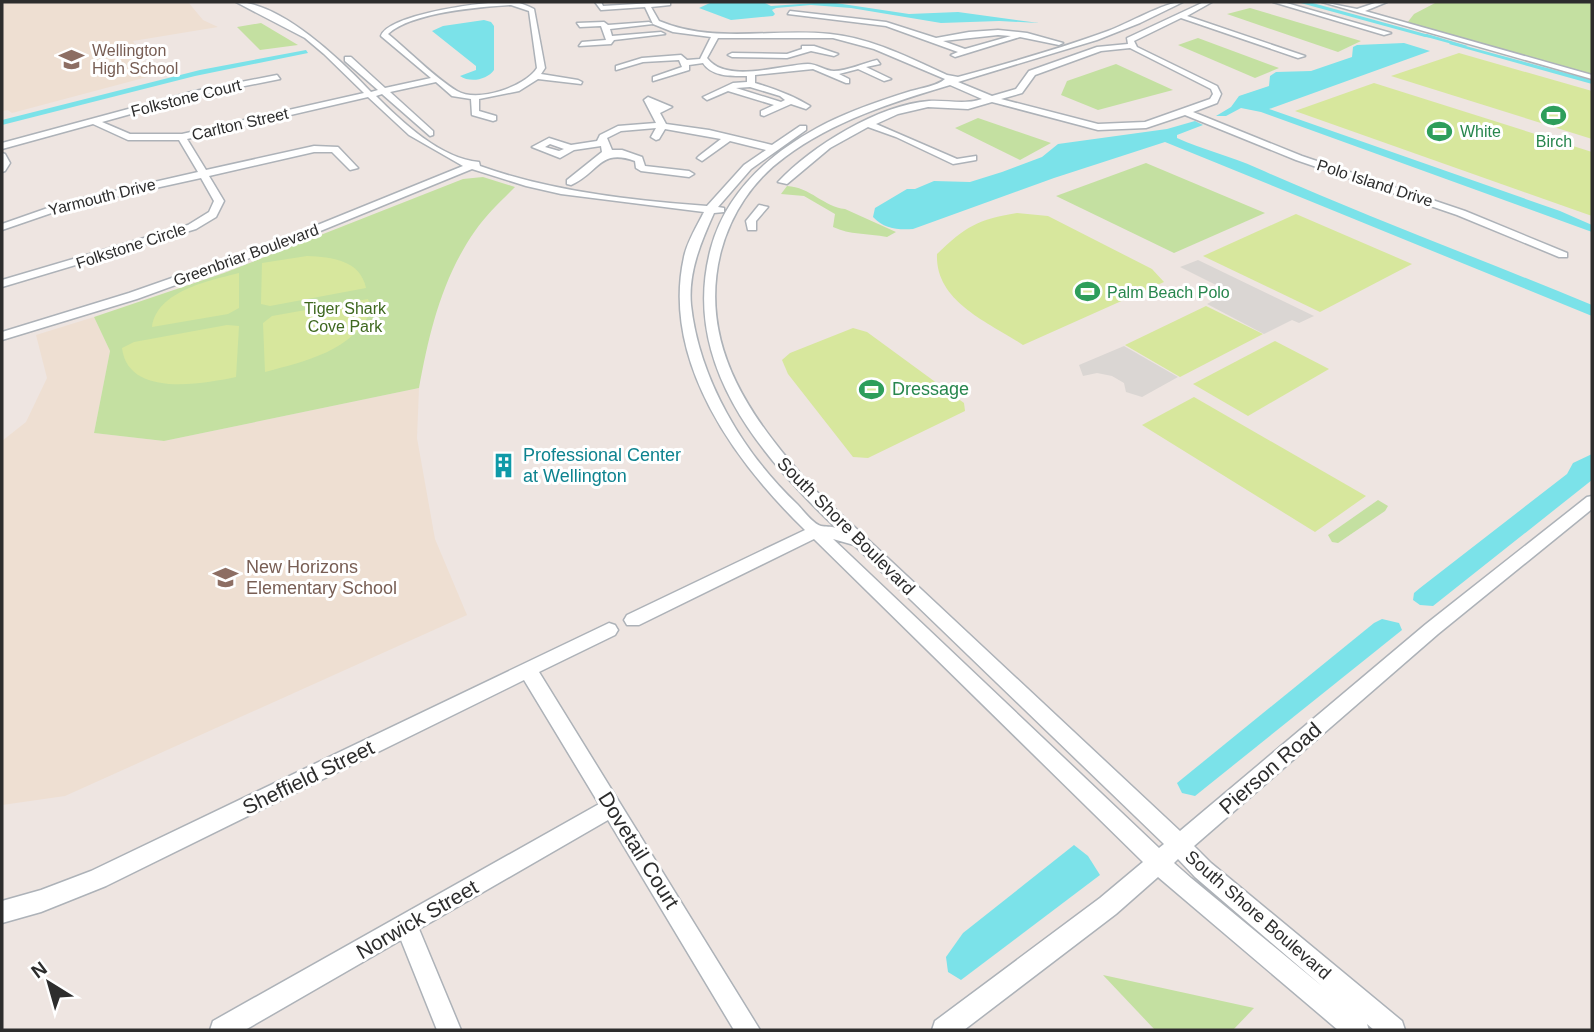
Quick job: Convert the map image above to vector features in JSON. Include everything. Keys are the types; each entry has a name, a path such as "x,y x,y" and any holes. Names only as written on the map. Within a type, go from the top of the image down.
{"street":[{"path":"239,2 278,19 304,35 328,53 413,134 472,165 511,178 580,193 724,206"},
{"path":"261,2 289,15 327,40 425,130 485,160 571,182 724,206"},
{"path":"598,3 622,2"},
{"path":"598,3 601,8 646,3 668,4 667,2"},
{"name":"South Shore Boulevard","path":"1163,2 1059,43 878,104 825,127 776,160 724,206 697,235 688,265 685,303 690,345 704,386 727,429 758,472 793,510 1160,863 1232,928 1357,1030"},
{"name":"South Shore Boulevard","path":"1180,2 1082,42 844,109 771,148 744,170 724,206 708,284 710,323 723,367 739,402 770,449 811,495 1203,870 1393,1030"},
{"path":"1132,46 1130,40 1134,36 1209,2"},
{"path":"1276,2 1387,33"},
{"path":"1325,2 1592,77"},
{"path":"520,3 532,10 541,68 536,76 500,93 475,98 458,95 385,36 385,30 415,18 493,4 520,3"},
{"path":"646,3 664,31"},
{"path":"1353,10 1381,3"},
{"path":"790,13 886,24 965,52"},
{"path":"818,34 821,16"},
{"path":"1181,16 1301,56"},
{"path":"580,25 604,23 611,42 582,44"},
{"path":"610,38 649,24"},
{"path":"607,27 716,35 818,34 868,44 984,97 995,98 1079,124 1109,128 1138,127 1186,112 1214,101 1217,94 1214,88 1132,46 1100,49 1032,73 1019,91 995,98 963,107 919,105 868,124 816,153 783,182"},
{"path":"936,40 972,32 1026,34 1059,43"},
{"path":"952,56 1026,34"},
{"path":"704,61 716,35"},
{"path":"758,55 760,48 814,48 834,54"},
{"path":"732,55 787,56 814,48"},
{"path":"787,56 798,68"},
{"path":"619,68 642,60 681,57 686,68 656,79"},
{"path":"642,60 677,72"},
{"path":"685,63 704,61 722,71 751,73 816,66 846,81"},
{"path":"831,74 877,62"},
{"path":"859,66 887,79"},
{"path":"751,73 751,84"},
{"path":"830,85 874,73"},
{"path":"536,76 578,82"},
{"name":"Folkstone Court","path":"96,122 198,93 277,77"},
{"name":"Carlton Street","path":"96,122 128,137 182,137 440,81"},
{"path":"707,97 751,84 783,94 791,101 806,106"},
{"path":"728,89 781,106"},
{"path":"475,98 475,113 492,118"},
{"path":"764,113 791,101"},
{"path":"655,112 662,125"},
{"name":"Polo Island Drive","path":"1186,112 1299,158 1461,213 1563,255"},
{"path":"609,119 621,129"},
{"path":"2,146 96,122"},
{"path":"868,124 957,162 972,158"},
{"path":"571,182 605,148 606,135 621,129 662,125 758,137"},
{"path":"656,137 662,125"},
{"path":"704,127 771,148"},
{"path":"702,158 726,134"},
{"name":"Folkstone Circle","path":"2,284 131,246 199,223 215,212 219,203 182,137"},
{"name":"Yarmouth Drive","path":"2,228 58,207 325,147 337,150 353,168"},
{"path":"571,148 605,148 639,159 642,168 648,170 689,174"},
{"path":"2,156 5,163 2,169"},
{"name":"Greenbriar Boulevard","path":"2,336 133,296 252,254 377,206 485,160"},
{"path":"752,228 751,220 763,207"},
{"name":"Pierson Road","path":"944,1030 1180,847 1432,629 1592,501"},
{"path":"793,510 821,522 842,525"},
{"path":"632,620 815,532 836,533 861,543"},
{"name":"Sheffield Street","path":"2,912 41,901 98,879 609,630"},
{"name":"Dovetail Court","path":"528,670 748,1030"},
{"name":"Norwick Street","path":"222,1030 612,807"},
{"path":"406,925 449,1030"}],"shaded area":[{"name":"Wellington High School","path":"2,2 188,2 203,20 218,27 133,41 151,76 12,113 8,110 2,111"},
{"path":"1198,260 1314,316 1299,323 1292,320 1264,334 1207,304 1230,292 1180,267"},
{"name":"New Horizons Elementary School","path":"94,317 110,351 94,433 164,441 419,388 417,438 435,539 467,615 65,796 2,805 2,441 26,422 47,378 36,335"},
{"path":"1124,346 1178,377 1142,397 1126,392 1124,383 1112,376 1097,373 1083,376 1079,365"}],"green space":[{"path":"1437,2 1592,2 1592,74 1407,23 1414,14"},
{"path":"1250,8 1361,41 1338,52 1227,14"},
{"path":"261,23 298,45 260,50 237,27"},
{"path":"1198,38 1279,68 1255,78 1178,45"},
{"name":"Birch","path":"1459,53 1592,91 1592,139 1391,76"},
{"path":"1116,64 1173,90 1098,110 1061,95 1067,81"},
{"name":"White","path":"1374,83 1592,152 1592,216 1295,111"},
{"path":"978,118 1051,143 1020,160 955,128"},
{"path":"1146,163 1265,213 1174,253 1056,196"},
{"name":"Tiger Shark Cove Park","path":"483,177 515,187 479,225 454,268 432,327 419,388 164,441 94,433 110,351 94,317 224,273 463,179"},
{"path":"787,186 803,190 830,205 896,232 887,237 839,230 833,227 835,214 804,196 781,194"},
{"path":"1017,213 1048,216 1152,269 1164,282 1023,345 980,319 954,298 939,271 937,254 956,237 982,221"},
{"path":"1296,214 1412,264 1320,312 1203,256"},
{"path":"307,256 344,262 358,271 366,288 270,306 261,304 262,263"},
{"path":"239,273 239,308 228,314 152,327 163,304 174,296 199,284"},
{"path":"368,299 372,309 364,323 341,344 312,358 265,372 263,323 272,316"},
{"path":"1206,306 1263,334 1180,377 1125,345"},
{"path":"227,325 239,326 236,377 187,384 152,381 138,375 127,364 122,348 134,342"},
{"name":"Dressage","path":"853,328 867,332 964,403 965,411 868,458 853,457 788,374 782,360 790,353"},
{"path":"1275,341 1329,369 1248,416 1193,384"},
{"path":"1194,397 1366,496 1315,532 1142,425"},
{"path":"1378,500 1388,506 1385,511 1338,543 1332,542 1328,535"},
{"path":"1103,975 1254,1008 1233,1030 1155,1030"}],"water":[{"path":"712,2 763,2 771,6 829,2 909,14 958,12 1039,23 941,23 851,8 811,5 776,8 772,10 775,14 773,16 731,20 699,8"},
{"path":"1297,2 1309,2 1440,38 1425,37"},
{"path":"484,20 494,26 494,70 483,78 464,78 460,76 476,70 476,66 432,31 443,26"},
{"path":"1451,42 1592,80 1592,84 1449,44"},
{"path":"1404,43 1430,51 1269,109 1560,211 1592,225 1592,232 1261,112 1241,108 1226,116 1216,116 1231,107 1239,96 1269,86 1270,76 1276,72 1311,71 1352,57 1353,47 1357,45"},
{"path":"306,50 308,53 195,76 2,125 2,120 200,70"},
{"path":"1195,121 1203,125 1177,135 1177,138 1592,305 1592,316 1165,142 1054,178 913,229 891,228 873,217 875,208 907,189 915,189 934,181 970,182 1042,157 1058,144 1167,129"},
{"path":"1592,454 1592,480 1433,606 1420,605 1413,600 1414,593 1567,474 1573,463"},
{"path":"1382,619 1399,623 1402,630 1195,796 1182,793 1177,783"},
{"path":"1074,845 1088,856 1100,875 961,980 948,972 946,957 963,933"}],"waterway":[{"path":"1425,35 1465,46"}],"place":[{"name":"Wellington High School","path":"72,59"},
{"name":"Birch","path":"1554,115"},
{"name":"White","path":"1440,131"},
{"name":"Palm Beach Polo","path":"1087,292"},
{"name":"Dressage","path":"872,389"},
{"name":"Professional Center at Wellington","path":"503,465"},
{"name":"New Horizons Elementary School","path":"226,577"}]}
